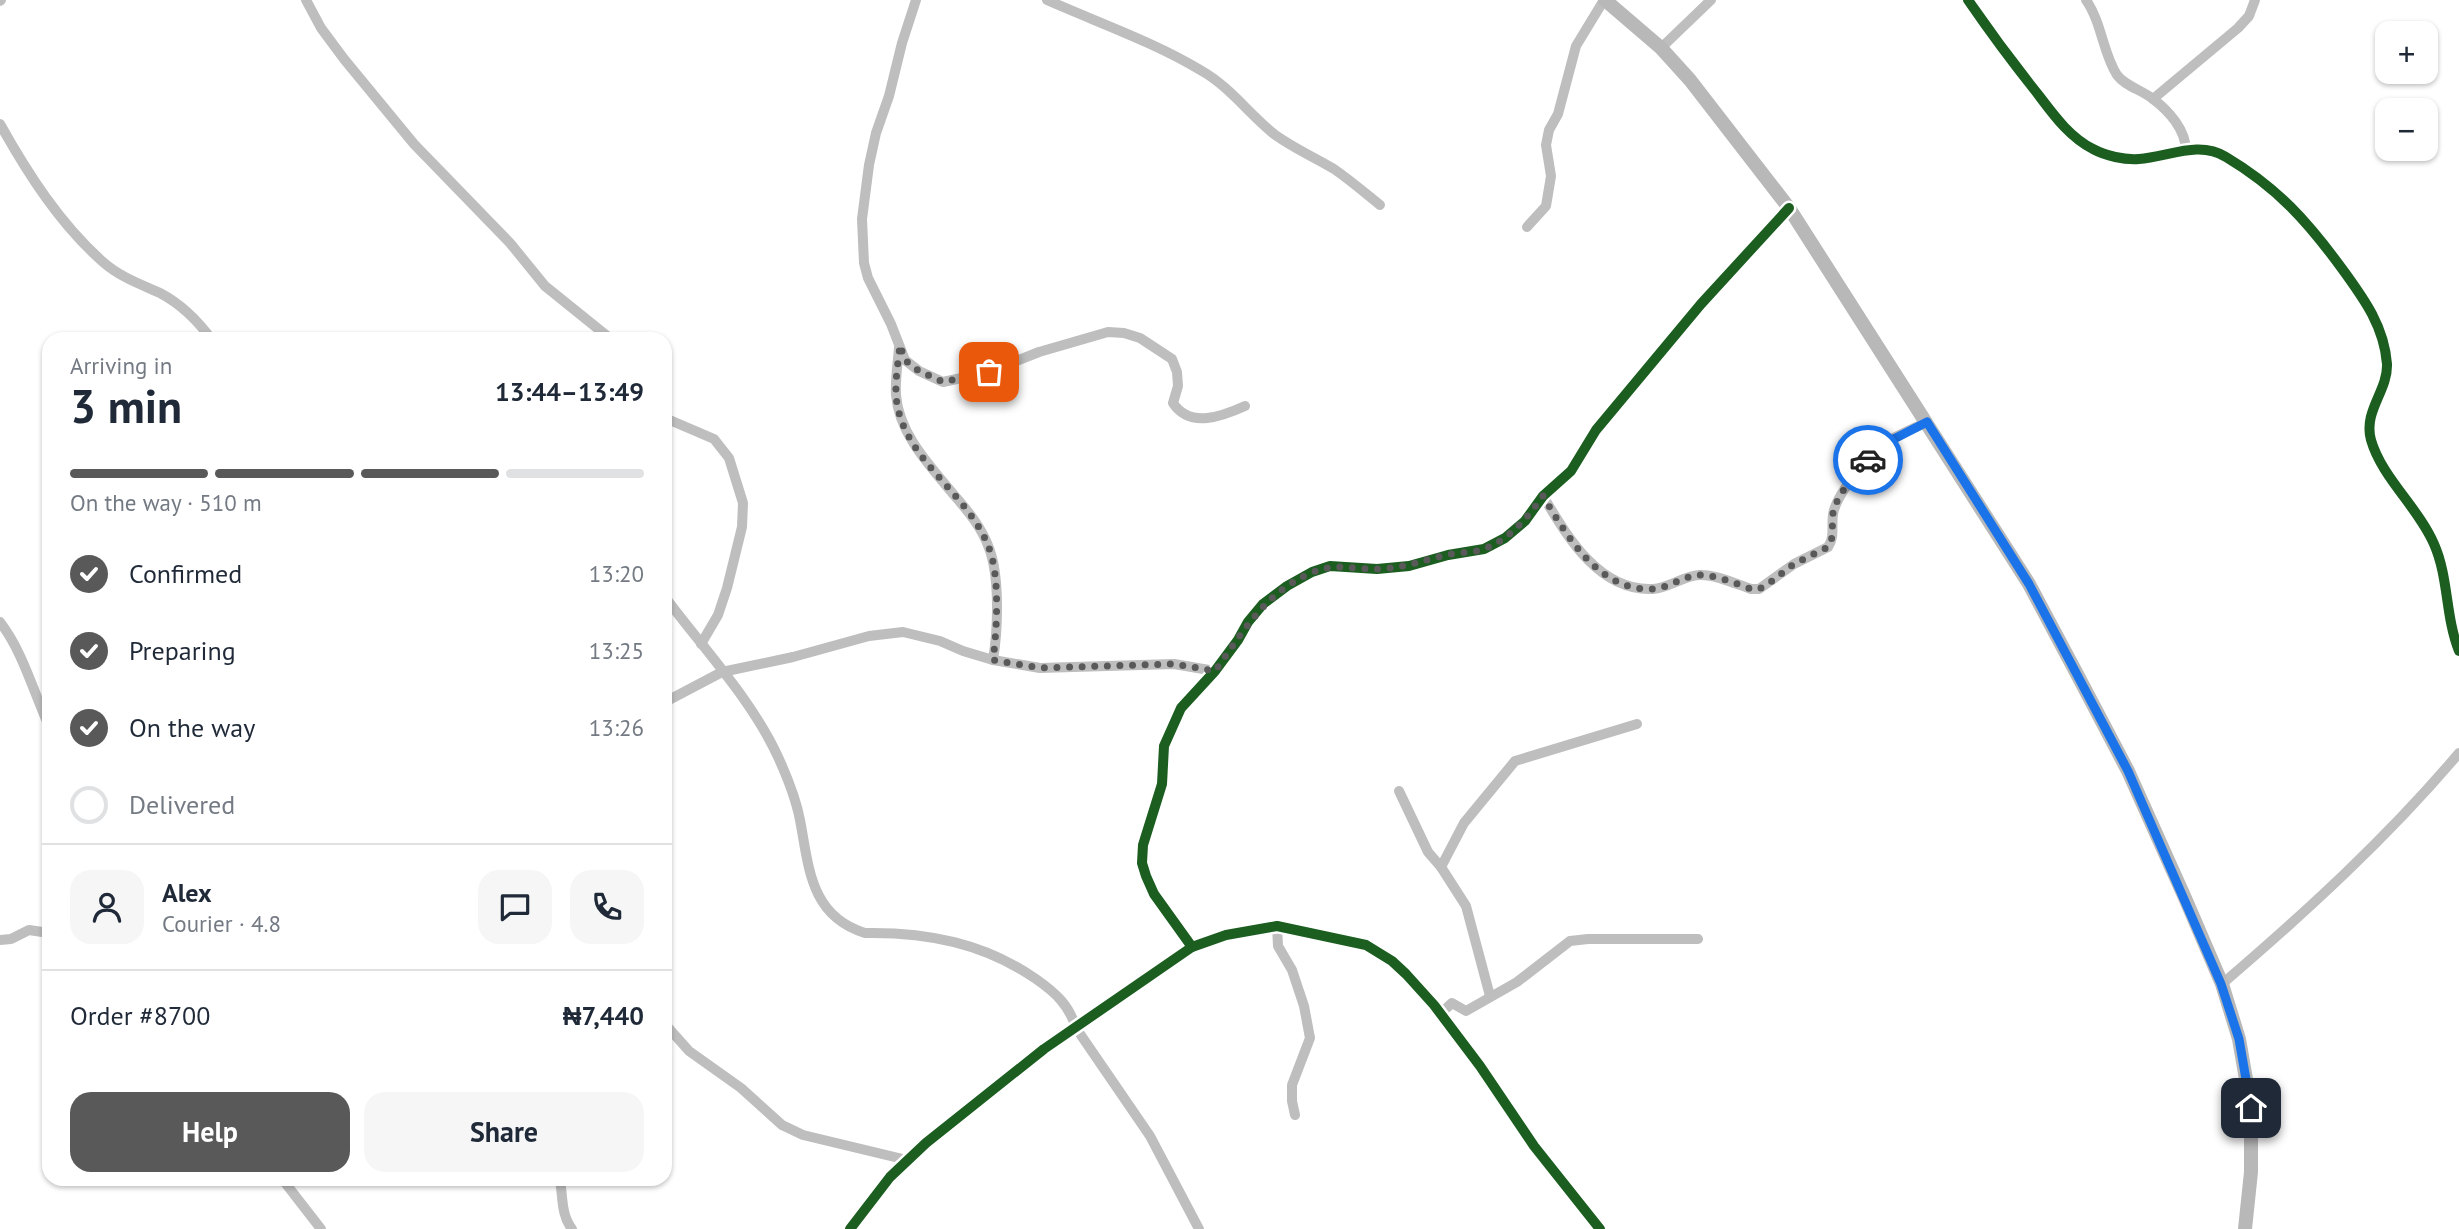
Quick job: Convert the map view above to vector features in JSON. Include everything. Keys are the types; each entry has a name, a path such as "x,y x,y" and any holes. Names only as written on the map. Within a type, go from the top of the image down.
{"main road":[{"path":"1605,0 1661,48 1690,80 1789,208 2029,584 2128,771 2221,984 2239,1039 2251,1108 2251,1172 2245,1229"}],"street":[{"path":"916,0 876,133 862,219 864,263 868,278 905,360 919,371 943,382 989,372 1039,352 1108,332 1124,333 1140,338 1172,359 1177,372 1178,386 1173,403 1177,409 1192,417 1217,418 1245,406"},
{"path":"1047,0 1172,54 1206,73 1232,93 1260,123 1294,148 1334,170 1380,205"},
{"path":"1527,227 1546,206 1551,176 1546,145 1576,46 1605,0"},
{"path":"1661,48 1711,0"},
{"path":"1968,0 2062,125 2092,149 2118,158 2138,159 2211,150 2240,166 2276,192 2303,217 2372,311 2378,325 2387,363 2386,374 2369,416 2370,438 2384,465 2432,539 2441,561 2447,607 2459,651"},
{"path":"2086,0 2093,10 2117,76 2153,99 2179,127 2186,140 2186,151"},
{"path":"2153,99 2238,28 2249,16 2255,0"},
{"path":"311,2 321,29 414,144 510,243 545,286 602,332"},
{"path":"0,124 51,206 104,263 140,286 161,294 199,322 206,332"},
{"path":"1192,947 1150,885 1142,863 1143,845 1162,784 1164,746 1181,708 1215,671 1248,622 1263,604 1287,586 1312,572 1330,566 1377,569 1409,566 1448,555 1484,549 1505,537 1525,521 1543,496 1571,471 1596,430 1701,304 1789,208"},
{"path":"900,345 896,392 900,417 934,470 976,522 990,549 995,575 996,642 993,660"},
{"path":"672,421 714,439 729,457 743,503 742,527 727,587 718,615 701,644"},
{"path":"1543,496 1563,530 1584,557 1602,573 1621,582 1640,589 1664,588 1699,575 1759,589 1794,564 1828,547 1832,538 1833,511 1843,491 1878,449 1927,422"},
{"path":"672,606 763,727 779,758 796,804 809,872 822,903 845,924 865,933 931,936 993,953 1020,967 1063,1002 1071,1010 1076,1028 1150,1136 1199,1229"},
{"path":"0,622 24,665 42,709"},
{"path":"672,698 722,672 793,657 869,636 903,632 940,641 993,660 1040,668 1174,664 1215,671"},
{"path":"1441,867 1464,823 1515,761 1637,724"},
{"path":"2221,984 2377,843 2416,803 2459,752"},
{"path":"1399,791 1428,852 1458,891 1469,915 1489,996"},
{"path":"1278,926 1278,946 1292,970 1304,1006 1310,1038 1292,1085 1295,1115"},
{"path":"850,1229 867,1205 907,1160 950,1121 1017,1069 1192,947 1226,935 1278,926 1366,945 1392,961 1406,974 1424,993 1480,1066 1534,1146 1600,1229"},
{"path":"0,940 11,939 29,930 42,931"},
{"path":"1439,1015 1452,1003 1466,1011 1517,982 1570,941 1698,939"},
{"path":"672,1032 689,1051 741,1088 782,1125 803,1135 907,1160"},
{"path":"288,1186 321,1229"},
{"path":"561,1186 563,1211 566,1222 572,1229"}],"cycle path":[{"path":"1968,0 2055,117 2084,144 2104,154 2127,159 2194,150 2216,152 2245,169 2277,194 2330,253 2365,302 2382,337 2386,374 2370,420 2371,440 2383,467 2419,517 2434,544 2459,651"},
{"path":"1192,947 1154,894 1142,863 1143,845 1162,784 1164,746 1181,708 1215,671 1248,622 1263,604 1287,586 1312,572 1330,566 1377,569 1409,566 1448,555 1484,549 1505,538 1525,521 1543,496 1571,471 1596,430 1701,304 1789,208"},
{"path":"850,1229 890,1177 926,1143 1044,1049 1192,947 1226,935 1277,926 1366,945 1392,961 1406,974 1434,1005 1480,1066 1534,1146 1600,1229"}],"way so far":[{"path":"989,372 943,382 919,371 905,360 900,345 897,404 909,436 976,522 990,549 995,575 996,642 993,660 1040,668 1174,664 1215,671 1263,604 1312,572 1330,566 1377,569 1409,566 1448,555 1484,549 1525,521 1543,496 1563,530 1584,557 1602,573 1621,582 1640,589 1664,588 1699,575 1759,589 1794,564 1828,547 1832,538 1833,511 1843,491 1868,460"}],"route":[{"path":"1868,460 1888,442 1927,422 2029,584 2128,771 2185,898 2221,984 2239,1039 2251,1108"}]}
